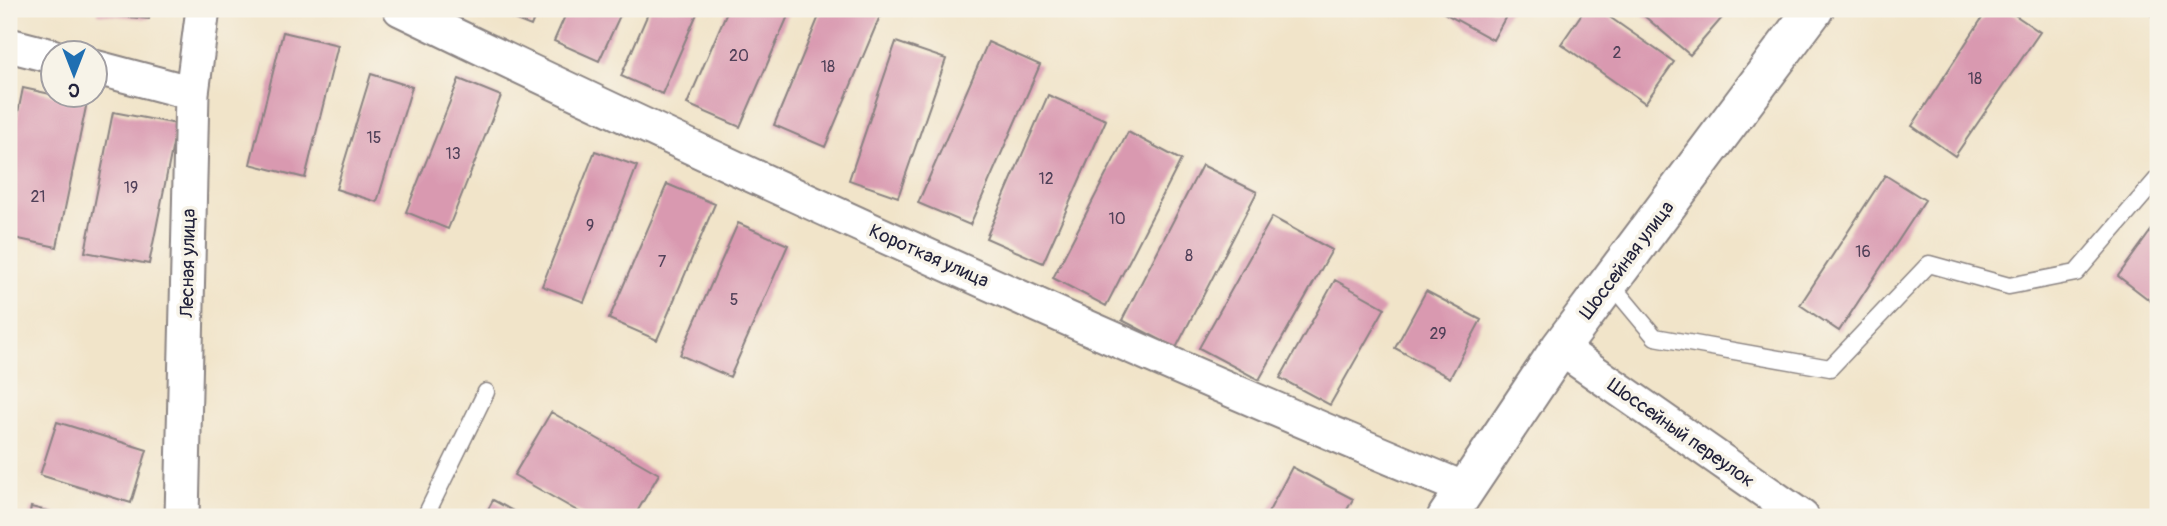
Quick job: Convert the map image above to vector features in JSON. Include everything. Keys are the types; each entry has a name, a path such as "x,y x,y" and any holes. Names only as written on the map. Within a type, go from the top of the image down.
{"main road":[{"name":"Шоссейная улица","path":"1456,503 1560,348 1814,9"}],"street":[{"name":"Лесная улица","path":"183,517 192,93 203,9"},
{"name":"Короткая улица","path":"400,9 726,166 1328,432 1456,503"},
{"path":"9,45 38,52"},
{"path":"108,72 192,93"},
{"name":"Шоссейный переулок","path":"1560,348 1801,517"}],"lane":[{"path":"1610,283 1656,337 1830,368 1929,264 2009,286 2076,273 2158,178"},
{"path":"425,517 486,392"}],"building":[{"path":"98,9 151,9 149,19 98,14"},
{"path":"488,9 538,9 531,26"},
{"path":"568,9 623,9 599,61 554,41"},
{"path":"650,9 699,9 662,94 621,76"},
{"path":"728,9 791,9 740,127 687,104"},
{"path":"822,9 883,9 825,147 774,125"},
{"path":"1444,9 1510,9 1493,40 1442,12"},
{"path":"1585,9 1598,9 1674,62 1645,103 1561,44"},
{"path":"1636,9 1725,9 1728,11 1690,55"},
{"path":"1988,9 2006,9 2040,32 1955,156 1912,126"},
{"path":"283,32 338,45 305,178 250,164"},
{"path":"896,42 946,59 898,197 849,180"},
{"path":"988,42 1040,65 970,225 918,203"},
{"path":"371,74 412,87 377,202 336,189"},
{"path":"459,79 501,96 448,229 406,212"},
{"path":"23,88 38,91 38,108 86,108 57,247 9,237 9,157"},
{"path":"1048,95 1106,120 1043,263 986,238"},
{"path":"113,112 177,124 149,264 85,252"},
{"path":"1128,132 1181,160 1106,306 1053,278"},
{"path":"595,151 637,166 584,302 542,286"},
{"path":"1202,165 1257,192 1176,348 1122,320"},
{"path":"1885,175 1925,200 1839,331 1800,305"},
{"path":"667,184 715,204 657,340 609,319"},
{"path":"1272,217 1332,250 1259,380 1199,348"},
{"path":"2158,221 2158,304 2157,306 2118,276"},
{"path":"738,223 788,245 730,377 680,355"},
{"path":"1335,280 1385,308 1330,405 1280,378"},
{"path":"1426,291 1481,320 1450,378 1395,348"},
{"path":"551,412 659,474 634,517 588,517 514,475"},
{"path":"57,422 147,450 131,503 40,475"},
{"path":"1292,467 1353,499 1343,517 1266,517"},
{"path":"493,500 524,517 484,517"},
{"path":"31,507 68,516 68,517 29,517"}]}
